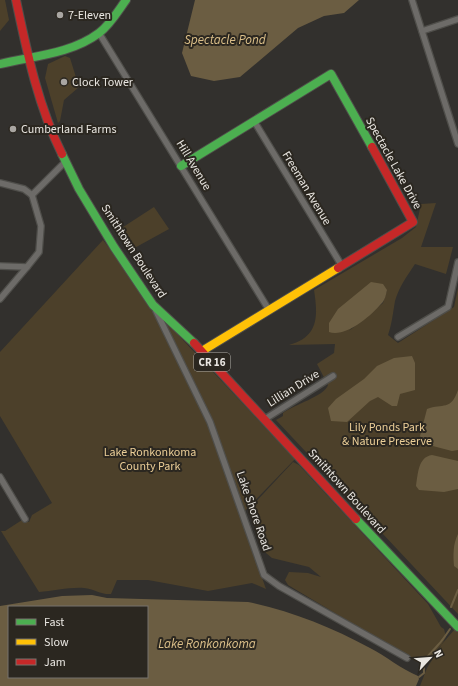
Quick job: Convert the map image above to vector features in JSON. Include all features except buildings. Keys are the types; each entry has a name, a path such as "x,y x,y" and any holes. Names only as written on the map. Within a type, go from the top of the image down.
{"main road":[{"name":"Smithtown Boulevard","path":"16,0 28,57 54,138 65,162 114,247 153,305 202,351 391,557 458,627"},
{"path":"0,64 62,51 81,43 99,33 126,0"},
{"name":"Spectacle Lake Drive","path":"181,166 331,74 413,222 202,351"}],"street":[{"path":"412,0 458,144"},
{"path":"422,31 458,19"},
{"name":"Hill Avenue","path":"99,33 268,310"},
{"name":"Freeman Avenue","path":"254,121 342,266"},
{"path":"32,195 65,162"},
{"path":"0,183 24,189 32,195 41,226 39,252 0,299"},
{"path":"398,337 448,307 458,262"},
{"path":"0,266 27,267"},
{"name":"Lake Shore Road","path":"153,305 210,422 264,575 279,586 407,658"},
{"name":"Lillian Drive","path":"265,419 333,376"},
{"path":"0,477 25,519"}],"green space":[{"path":"0,0 5,0 9,20 0,31"},
{"path":"65,56 70,58 79,87 64,100 60,121 58,123 45,78 48,64"},
{"name":"Lily Ponds Park & Nature Preserve","path":"436,203 421,247 453,247 446,274 415,264 399,291 395,301 388,335 398,343 454,307 458,288 458,614 276,420 283,416 283,413 288,410 321,393 328,385 317,364 334,353 335,344 289,345 306,337 311,331 316,317 314,290 402,238 416,227 421,204","holes":["387,290 383,303 349,331"]},
{"path":"154,207 169,229 129,251 117,231"},
{"name":"Lake Ronkonkoma County Park","path":"103,240 165,321 295,459 240,516 266,589 252,583 208,591 148,580 117,580 111,594 104,594 79,588 39,592 1,531 5,531 22,520 29,522 32,515 52,503 0,416 0,352"},
{"path":"293,462 299,465 428,604 441,627 444,629 446,637 428,661 417,662 288,585 285,580 289,572 308,573 321,577 309,567 272,558 266,553 255,524 252,506"},
{"path":"455,629 458,632 458,686 420,686 427,668 442,644"}],"water":[{"name":"Spectacle Pond","path":"195,0 359,0 344,13 324,16 298,28 240,77 214,81 191,76 182,53"},
{"path":"371,282 383,284 387,290 382,303 364,320 350,329 335,333 329,332 329,323 338,309"},
{"path":"412,356 415,363 415,390 400,394 397,406 392,406 378,397 370,401 347,422 331,421 328,408 336,399 364,379 377,366 394,358"},
{"path":"458,390 458,450 452,451 425,444 420,436 427,409 449,404 455,397"},
{"path":"432,455 458,461 458,489 444,492 419,490 416,486 418,471 424,459 427,456"},
{"path":"458,534 458,569 454,566 454,546"},
{"name":"Lake Ronkonkoma","path":"92,595 107,598 248,602 280,610 310,620 341,633 376,651 418,676 419,679 416,686 0,686 0,606 62,596"}],"waterway":[{"path":"451,607 458,590"},
{"path":"419,677 424,673 425,660 450,629"}],"traffic: fast":[{"path":"0,64 64,50 88,40 107,26 126,0"},
{"path":"181,166 331,74 372,147"},
{"path":"62,154 79,189 114,247 153,305 194,343"},
{"path":"356,519 458,627"}],"traffic: slow":[{"path":"202,351 338,268"}],"traffic: jam":[{"path":"16,0 34,78 46,117 62,154"},
{"path":"338,268 413,222 372,147"},
{"path":"194,343 356,519"}],"place":[{"name":"7-Eleven","path":"60,15"},
{"name":"Clock Tower","path":"64,82"},
{"name":"Cumberland Farms","path":"13,129"}]}
